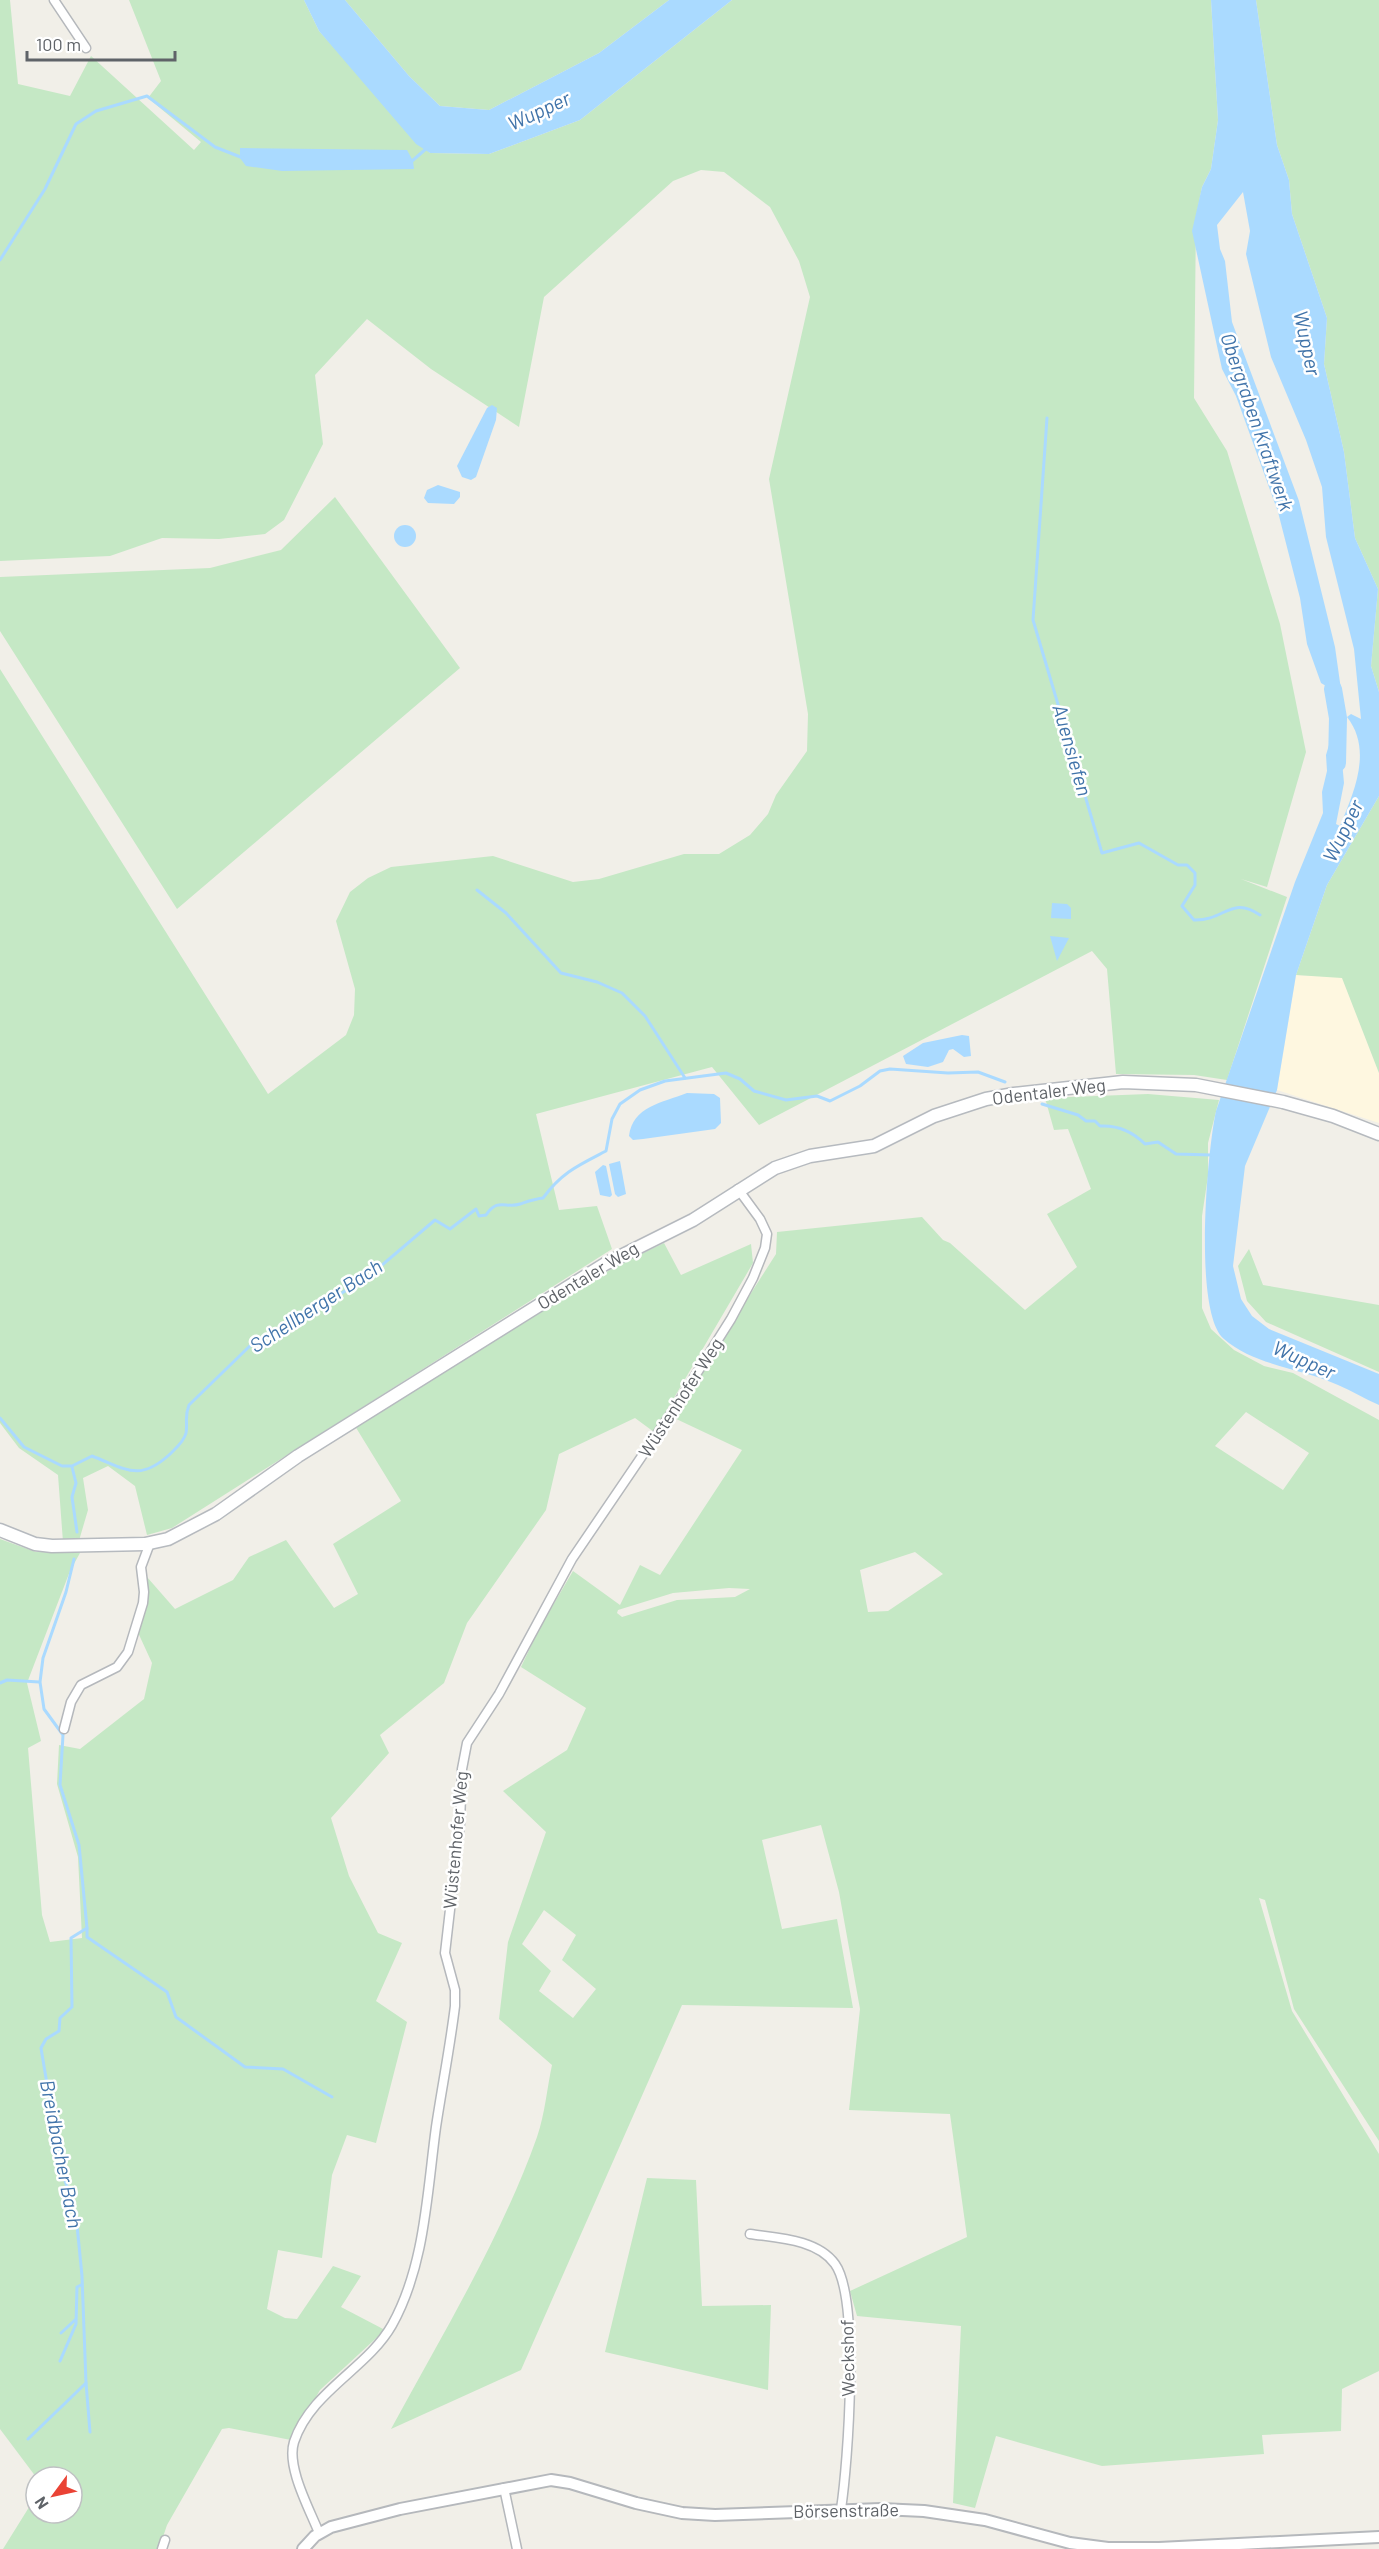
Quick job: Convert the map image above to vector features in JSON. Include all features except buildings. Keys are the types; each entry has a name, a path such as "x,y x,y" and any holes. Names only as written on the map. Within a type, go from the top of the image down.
{"main road":[{"name":"Odentaler Weg","path":"0,1530 35,1544 52,1546 150,1543 168,1539 216,1514 298,1456 585,1276 640,1245 693,1220 738,1189 791,1161 874,1146 934,1116 986,1099 1023,1092 1123,1082 1211,1087 1283,1102 1333,1116 1379,1134"}],"street":[{"path":"54,0 86,48"},
{"name":"Wüstenhofer Weg","path":"319,2533 294,2469 294,2442 327,2392 375,2346 391,2327 401,2308 418,2256 455,2006 455,1990 445,1953 460,1823 462,1769 467,1743 499,1694 572,1559 669,1416 731,1319 753,1278 765,1248 766,1234 760,1219 738,1189"},
{"path":"64,1729 71,1702 81,1685 117,1667 128,1652 143,1603 141,1567 150,1543"},
{"name":"Weckshof","path":"750,2234 796,2241 823,2254 834,2263 839,2273 849,2328 849,2444 842,2509"},
{"name":"Börsenstraße","path":"319,2533 400,2509 551,2480 646,2506 697,2515 842,2509 881,2509 948,2514 985,2520 1070,2542 1108,2548 1159,2548 1379,2537"},
{"path":"504,2488 517,2549"},
{"path":"303,2549 319,2533"}],"shaded area":[{"path":"1296,975 1342,977 1379,1073 1379,1123 1277,1090"}],"green space":[{"path":"0,0 10,0 18,84 70,96 91,56 194,150 201,142 148,98 161,81 129,0 304,0 319,31 430,153 489,154 580,120 732,0 1211,0 1218,120 1211,169 1202,187 1196,217 1194,398 1227,451 1280,624 1306,752 1267,887 1241,879 1287,897 1227,1080 1194,1075 1116,1074 1107,969 1092,951 759,1125 712,1067 536,1114 559,1210 597,1206 612,1249 172,1528 147,1535 135,1486 108,1466 83,1478 88,1510 78,1544 63,1542 58,1475 19,1448 0,1423 0,669 268,1094 346,1035 354,1015 355,989 336,921 350,892 368,878 391,867 493,856 573,882 599,879 684,854 719,854 750,835 768,814 776,795 807,751 808,714 769,479 810,297 799,261 770,207 724,172 701,170 673,181 544,297 519,427 431,369 367,319 315,375 323,444 284,520 265,534 219,539 162,538 110,556 0,561"},
{"path":"345,0 669,0 599,53 489,110 440,106 409,76"},
{"path":"1256,0 1379,0 1379,692 1371,666 1378,589 1355,538 1344,452 1324,364 1327,318 1292,214 1289,180 1277,145"},
{"path":"335,497 460,668 177,909 0,631 0,577 210,568 281,550"},
{"path":"1379,796 1379,1073 1342,978 1296,975 1327,885"},
{"path":"1148,1094 1219,1100 1208,1143 1208,1176 1202,1216 1202,1308 1211,1329 1234,1350 1264,1366 1293,1373 1379,1420 1379,2141 1294,2009 1265,1900 1259,1898 1292,2011 1379,2154 1379,2371 1342,2389 1341,2431 1262,2435 1264,2454 1102,2466 996,2436 975,2508 953,2503 961,2326 857,2316 850,2291 967,2237 950,2114 849,2110 860,2009 839,1892 821,1825 762,1840 782,1929 837,1919 853,2008 682,2005 521,2370 391,2429 470,2286 506,2212 537,2137 544,2110 552,2065 499,2019 508,1942 546,1832 503,1791 567,1750 586,1708 521,1667 539,1629 573,1571 620,1605 640,1565 660,1575 742,1450 672,1417 776,1254 777,1232 922,1217 943,1240 950,1243 1025,1310 1077,1267 1047,1214 1091,1189 1068,1129 1054,1130 1045,1098","holes":["1246,1412 1309,1453 1283,1490 1215,1446","915,1552 943,1574 888,1611 868,1612 860,1570","729,1588 750,1589 735,1597 677,1600 622,1617 617,1613 618,1610 673,1593","544,1910 576,1935 562,1960 596,1989 573,2018 539,1991 551,1971 522,1944"]},
{"path":"664,1243 681,1275 751,1244 753,1263 654,1432 635,1418 559,1454 546,1510 467,1623 444,1683 380,1735 389,1753 331,1818 349,1876 378,1933 402,1943 376,2001 407,2022 376,2143 347,2135 332,2175 322,2258 278,2250 267,2309 285,2318 297,2319 333,2266 361,2276 341,2307 385,2330 320,2390 291,2440 229,2428 222,2429 167,2525 159,2549 3,2549 24,2515 24,2525 84,2525 84,2465 27,2465 0,2429 0,1539 36,1552 80,1553 70,1571 27,1683 41,1741 28,1748 42,1915 50,1942 82,1938 78,1857 57,1784 59,1745 80,1749 144,1699 152,1663 135,1626 143,1575 175,1609 233,1580 249,1557 286,1540 334,1608 358,1594 333,1544 401,1501 355,1426 618,1265"},
{"path":"1249,1249 1263,1285 1379,1305 1379,1372 1266,1322 1247,1301 1238,1266"},
{"path":"647,2178 696,2180 702,2306 771,2305 768,2390 605,2352"}],"water":[{"name":"Wupper","path":"304,0 345,0 409,76 440,106 489,110 599,53 669,0 732,0 580,120 489,154 430,153 416,144 319,31"},
{"name":"Wupper","path":"1211,0 1256,0 1277,145 1289,180 1292,214 1327,318 1324,364 1344,452 1355,538 1378,589 1371,666 1379,692 1379,796 1327,885 1296,975 1277,1090 1245,1166 1233,1266 1241,1299 1252,1316 1269,1329 1379,1374 1379,1405 1324,1379 1264,1361 1236,1348 1224,1339 1214,1323 1208,1298 1205,1266 1206,1194 1216,1111 1295,882 1323,813 1322,792 1327,771 1326,755 1329,745 1334,739 1340,739 1344,783 1336,824 1340,826 1351,799 1360,757 1355,730 1347,717 1351,714 1361,719 1354,649 1326,537 1322,487 1306,440 1271,357 1246,254 1250,231 1243,192 1217,225 1220,249 1225,261 1232,322 1299,501 1335,647 1344,711 1334,711 1331,689 1321,683 1307,644 1300,598 1278,512 1236,396 1222,369 1192,231 1202,187 1211,169 1218,120"},
{"path":"240,148 407,150 413,161 414,169 282,171 246,166 240,158"},
{"path":"492,405 497,408 496,420 476,477 471,480 462,477 457,466 487,408"},
{"path":"438,485 460,492 460,497 454,504 428,503 424,498 427,490"},
{"path":"405,525 415,532 416,536 409,546 405,547 395,540 394,536 401,526"},
{"path":"1052,903 1067,904 1071,908 1071,919 1051,918"},
{"path":"1050,936 1069,938 1057,961"},
{"path":"962,1035 969,1036 971,1056 964,1057 953,1049 949,1050 943,1062 928,1067 906,1064 903,1056 923,1043"},
{"path":"687,1093 714,1094 720,1098 721,1123 715,1129 633,1140 629,1136 636,1118 643,1112 659,1103"},
{"path":"620,1161 626,1194 618,1197 615,1194 609,1164"},
{"path":"603,1165 606,1166 612,1195 610,1197 600,1195 595,1172"}],"waterway":[{"path":"0,260 45,189 76,124 96,111 147,96 215,147 243,158"},
{"path":"412,161 427,148"},
{"name":"Auensiefen","path":"1047,418 1033,620 1102,853 1139,843 1178,865 1187,865 1195,873 1195,885 1182,906 1194,920 1213,917 1242,907 1260,915"},
{"name":"Obergraben Kraftwerk","path":"1333,689 1338,718 1337,763"},
{"path":"477,890 506,913 561,973 597,982 622,993 645,1016 685,1078"},
{"name":"Schellberger Bach","path":"0,1418 24,1447 62,1466 72,1466 92,1456 123,1469 140,1471 149,1468 169,1455 183,1439 186,1433 189,1405 256,1340 293,1323 368,1277 435,1220 450,1229 476,1209 479,1216 486,1215 494,1206 515,1205 543,1198 564,1175 606,1151 612,1119 620,1104 640,1090 665,1081 726,1073 740,1079 754,1091 786,1100 817,1096 830,1101 860,1086 880,1071 890,1069 948,1073 978,1072 1005,1082"},
{"name":"Schellberger Bach","path":"1042,1104 1078,1115 1086,1121 1095,1121 1100,1126 1124,1130 1145,1144 1158,1142 1176,1154 1211,1155"},
{"name":"Breidbacher Bach","path":"72,1467 76,1483 72,1497 77,1532"},
{"name":"Breidbacher Bach","path":"28,2439 86,2383 82,2276 76,2215 61,2168 41,2048 46,2039 59,2031 60,2018 72,2007 71,1938 87,1928 79,1845 60,1785 63,1735 44,1709 40,1682 43,1658 66,1592 74,1559"},
{"path":"0,1683 7,1680 39,1682"},
{"path":"87,1928 87,1937 167,1992 176,2017 245,2067 283,2069 332,2097"},
{"path":"60,2361 76,2324 77,2287 81,2285"},
{"path":"61,2333 75,2320"},
{"path":"86,2383 90,2432"}]}
